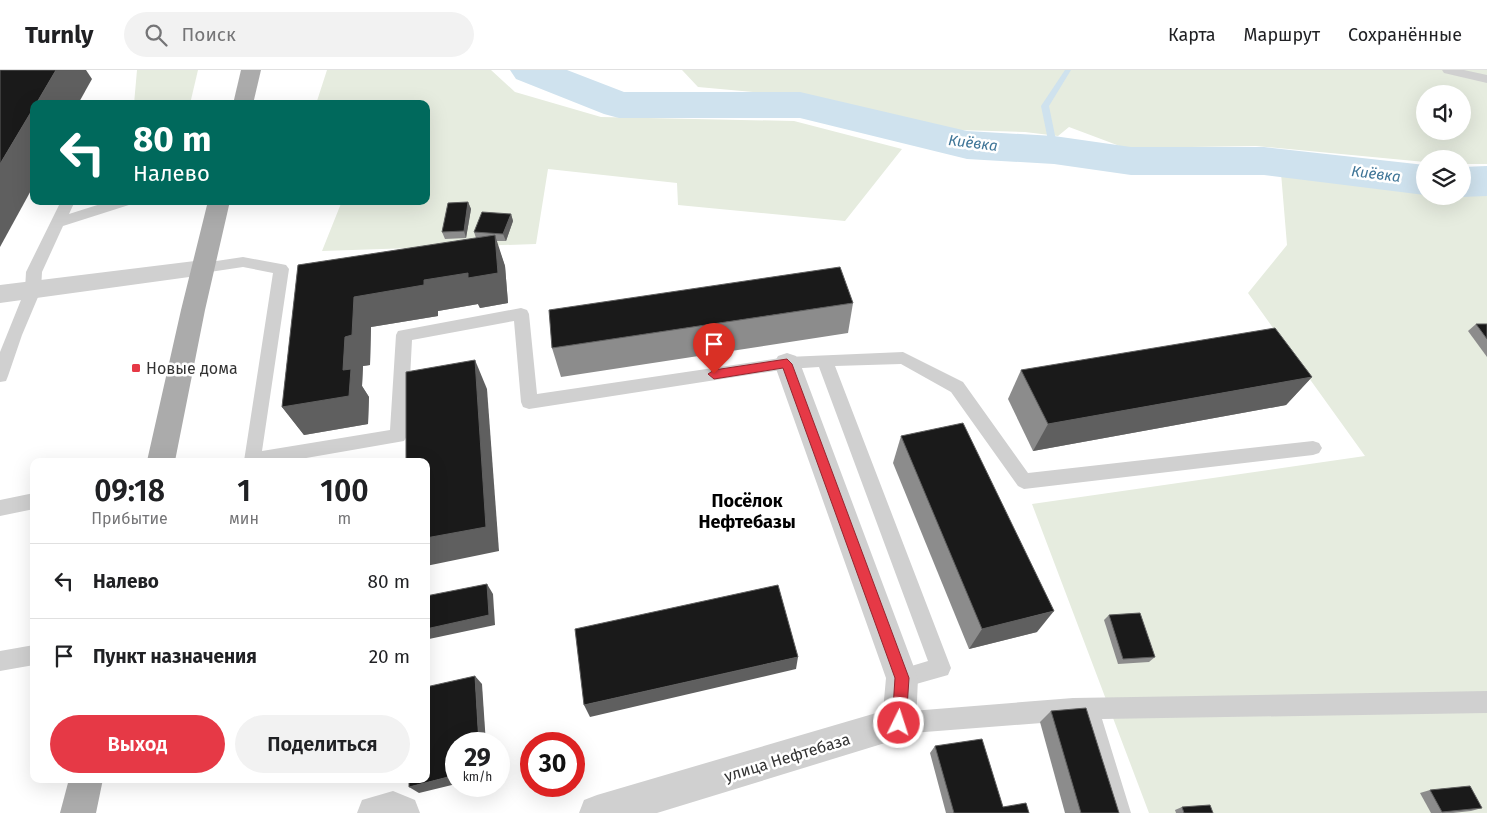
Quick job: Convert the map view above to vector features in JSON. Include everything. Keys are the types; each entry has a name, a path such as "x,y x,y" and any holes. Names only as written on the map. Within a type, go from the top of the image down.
{"main road":[{"path":"162,458 202,268 218,205"},
{"path":"78,813 85,783"}],"street":[{"path":"0,294 202,268"},
{"path":"787,364 902,678 899,723"},
{"name":"улица Нефтебаза","path":"598,813 899,723"},
{"path":"375,813 393,809 402,813"}],"lane":[{"path":"1448,70 1487,79"},
{"path":"0,376 14,335 33,290 34,272 66,205"},
{"path":"59,222 114,205"},
{"path":"202,268 243,262 282,269 252,458"},
{"path":"264,458 398,436 404,335 521,314 529,402 787,364 825,360 903,358 957,387 1024,481 1312,448"},
{"path":"825,360 941,668 902,678"},
{"path":"0,508 30,502"},
{"path":"0,661 30,656"},
{"path":"899,723 1088,709 1487,702"},
{"path":"1088,709 1120,813"}],"shaded area":[{"path":"137,70 198,70 191,100 134,100"},
{"path":"327,70 491,70 515,92 601,117 794,121 902,149 845,221 678,205 677,183 548,169 536,244 322,251 340,205 430,205 430,100 317,100"},
{"path":"682,70 1487,70 1487,164 1471,164 1471,150 1416,150 1416,161 1256,146 1125,148 1069,127 1058,136 1025,132 958,130 818,98 698,87"},
{"path":"1281,173 1416,182 1416,205 1471,205 1471,185 1487,186 1487,813 1149,813 1032,504 1365,456 1248,293 1287,245"}],"building":[{"path":"0,70 56,70 38,100 30,100 30,114 0,164"},
{"path":"468,202 464,231 442,232 448,203"},
{"path":"482,212 511,214 503,234 474,232"},
{"path":"495,235 498,273 468,278 468,273 424,280 424,285 354,297 352,335 345,337 343,370 351,369 349,396 282,407 298,265"},
{"path":"840,267 853,303 552,348 549,310"},
{"path":"1476,324 1487,324 1487,339"},
{"path":"1275,328 1312,377 1048,424 1021,370"},
{"path":"475,360 486,527 430,537 430,458 406,458 406,372"},
{"path":"963,423 1054,611 982,629 901,436"},
{"path":"487,584 489,615 430,628 430,595"},
{"path":"778,585 798,657 584,705 575,629"},
{"path":"1140,613 1155,657 1123,659 1109,615"},
{"path":"475,676 478,732 445,732 445,778 430,782 430,686"},
{"path":"1086,708 1119,813 1081,813 1051,711"},
{"path":"982,739 1003,807 1026,803 1029,813 954,813 935,746"},
{"path":"409,783 425,783 409,787"},
{"path":"1470,786 1482,808 1442,812 1430,790"},
{"path":"1210,805 1213,813 1184,813 1182,807"}],"waterway":[{"name":"Киёвка","path":"530,70 619,105 800,105 967,145 1054,150 1131,161 1264,161 1416,179"},
{"path":"1054,150 1045,106 1068,70"},
{"name":"Киёвка","path":"1471,182 1487,181"}],"place":[{"name":"Новые дома","path":"136,368"}],"district":[{"name":"Посёлок Нефтебазы","path":"747,511"}],"route":[{"path":"714,374 787,364 902,678 899,723"}]}
